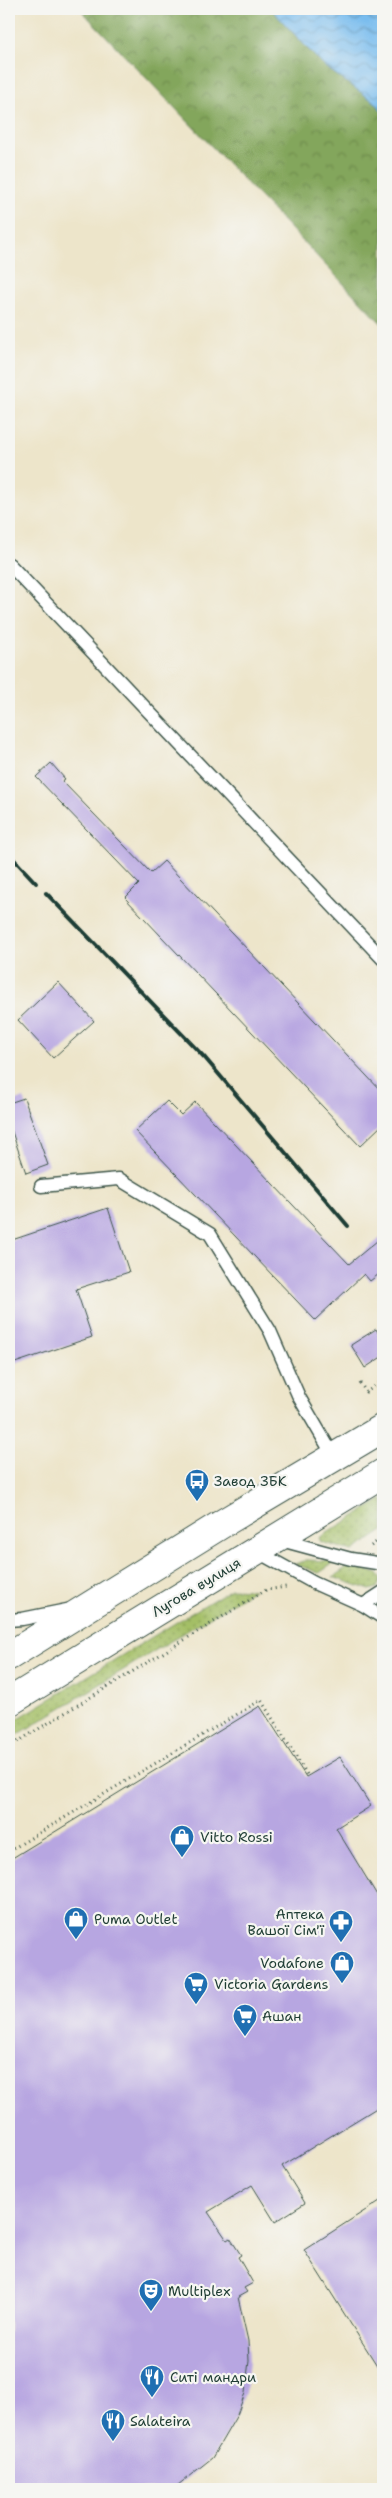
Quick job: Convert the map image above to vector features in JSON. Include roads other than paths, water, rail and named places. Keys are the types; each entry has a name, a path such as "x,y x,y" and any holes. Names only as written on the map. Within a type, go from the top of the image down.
{"main road":[{"path":"9,1656 383,1428"},
{"name":"Лугова вулиця","path":"9,1702 383,1473"}],"lane":[{"path":"9,564 383,959"},
{"path":"42,1186 119,1179 210,1234 270,1331 299,1397 334,1457"},
{"path":"265,1545 383,1564"},
{"path":"265,1545 314,1583 363,1605 383,1618"},
{"path":"363,1605 383,1592"},
{"path":"9,1620 22,1620 94,1604"}],"water":[{"path":"271,9 383,9 383,113 376,103 324,66"}],"railway":[{"path":"9,854 36,883"},
{"path":"46,893 205,1058 348,1226"}],"place":[{"name":"Завод ЗБК","path":"197,1502"},
{"name":"Vitto Rossi","path":"182,1858"},
{"name":"Puma Outlet","path":"76,1940"},
{"name":"Аптека Вашої Сім'ї","path":"341,1943"},
{"name":"Vodafone","path":"342,1984"},
{"name":"Victoria Gardens","path":"196,2005"},
{"name":"Ашан","path":"245,2037"},
{"name":"Multiplex","path":"151,2312"},
{"name":"Ситі мандри","path":"152,2398"},
{"name":"Salateira","path":"113,2442"}]}
